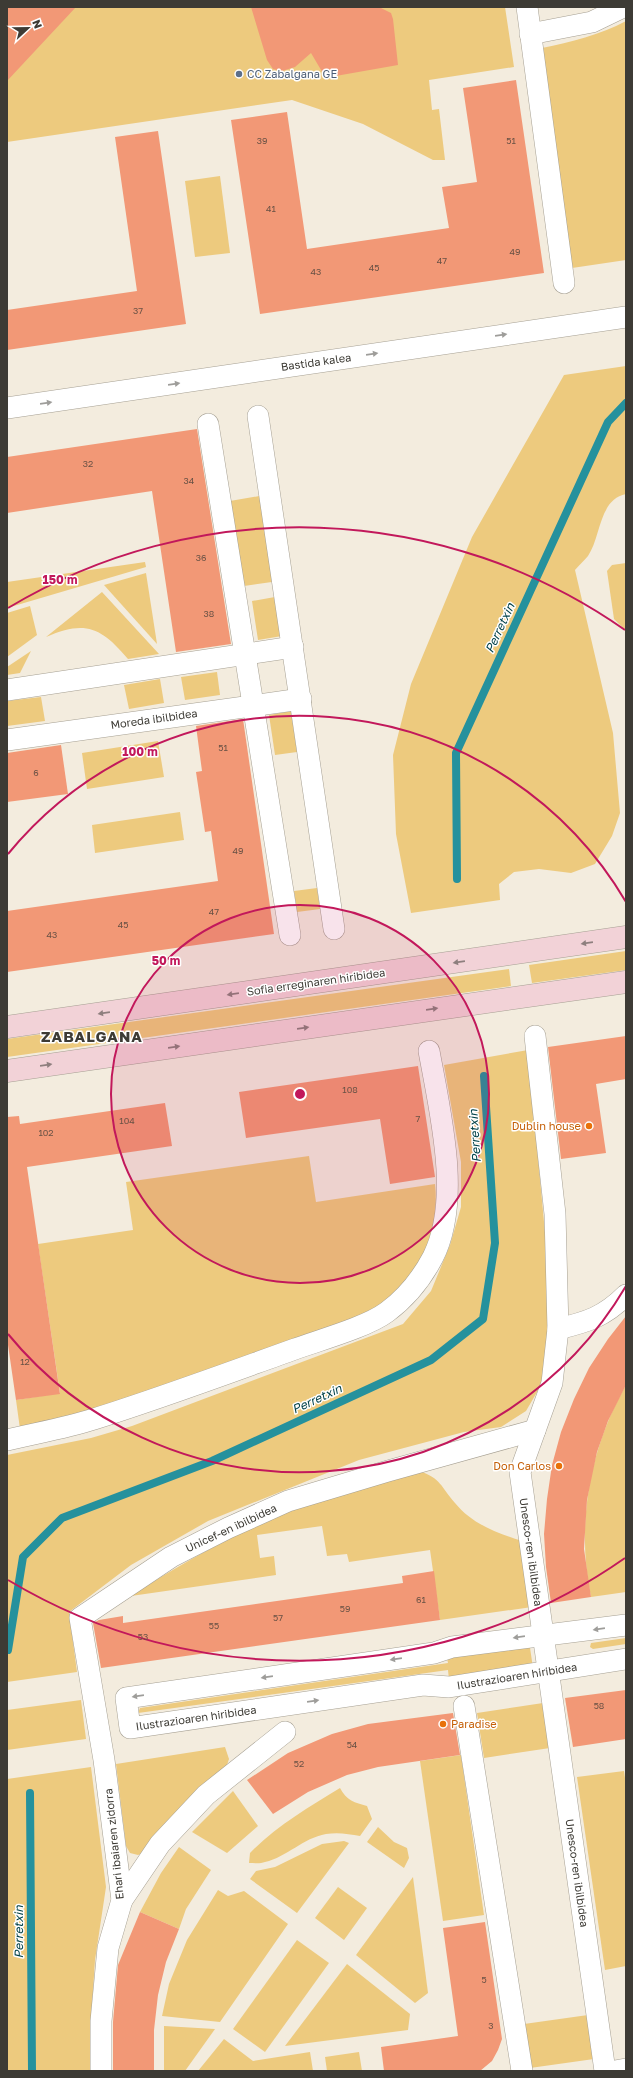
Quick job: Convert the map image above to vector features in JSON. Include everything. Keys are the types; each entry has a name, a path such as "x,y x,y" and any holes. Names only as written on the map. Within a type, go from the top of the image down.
{"main road":[{"name":"Sofia erreginaren hiribidea","path":"7,1027 626,937"},
{"path":"7,1071 626,982"}],"street":[{"path":"526,7 564,284"},
{"path":"530,34 592,22 623,7"},
{"name":"Bastida kalea","path":"7,408 626,317"},
{"path":"258,416 334,929"},
{"path":"208,424 290,936"},
{"path":"7,690 293,647"},
{"name":"Moreda ibilbidea","path":"7,740 301,699"},
{"name":"Unesco-ren ibilbidea","path":"535,1036 555,1214 558,1329 552,1383 520,1472 605,2071"},
{"path":"7,1438 93,1420 365,1323 387,1312 417,1283 433,1257 441,1236 448,1189 445,1139 429,1051"},
{"path":"558,1329 586,1322 611,1310 626,1295"},
{"name":"Unicef-en ibilbidea","path":"104,1760 80,1618 171,1557 228,1528 288,1501 388,1470 535,1430"},
{"name":"Ilustrazioaren hiribidea","path":"626,1626 572,1633 543,1634 452,1647 434,1653 126,1698 130,1728 423,1685 450,1687 626,1659"},
{"path":"464,1706 522,2071"},
{"path":"122,1900 160,1844 206,1795 284,1732"},
{"name":"Ehari ibaiaren zidorra","path":"101,2071 101,2021 108,1948 122,1900 104,1760"},
{"path":"615,2071 626,2069"}],"shaded area":[{"name":"CC Zabalgana GE","path":"7,7 505,7 514,67 429,80 432,110 439,109 445,160 433,160 363,124 292,100 7,142"},
{"path":"626,21 626,260 572,268 542,48 585,38"},
{"path":"220,176 230,253 195,257 185,181"},
{"path":"626,366 626,494 617,497 610,503 588,556 575,570 613,733 620,813 612,836 595,864 571,873 539,869 514,872 499,884 500,900 411,913 396,834 393,755 411,684 472,537 564,375"},
{"path":"265,495 279,581 244,586 230,501"},
{"path":"145,562 146,567 7,608 7,582"},
{"path":"626,563 626,631 614,619 607,571 612,565"},
{"path":"146,573 157,644 104,585"},
{"path":"102,592 159,654 128,659 118,648 100,633 82,628 71,629 46,637"},
{"path":"275,597 282,636 258,640 252,601"},
{"path":"30,606 37,635 7,657 7,613"},
{"path":"31,651 20,673 7,675 7,667"},
{"path":"217,672 220,695 185,700 181,677"},
{"path":"160,679 164,703 129,709 124,685"},
{"path":"41,697 45,721 7,726 7,701"},
{"path":"291,711 297,752 275,755 269,715"},
{"path":"158,741 164,777 87,789 82,753"},
{"path":"180,812 184,840 95,853 92,825"},
{"path":"317,888 320,909 297,912 294,891"},
{"path":"626,951 626,970 532,983 529,965"},
{"path":"509,969 511,986 7,1057 7,1039"},
{"path":"528,1050 547,1254 547,1356 540,1387 526,1411 501,1427 464,1432 359,1460 208,1521 131,1565 69,1612 77,1672 7,1682 7,1455 91,1438 132,1426 403,1324 431,1291 450,1245 461,1207 461,1162 444,1065"},
{"path":"309,1156 316,1202 435,1184 435,1217 432,1233 419,1263 400,1289 384,1303 358,1318 107,1407 20,1429 16,1400 60,1393 38,1244 133,1230 126,1182"},
{"path":"626,1385 626,1592 591,1597 585,1542 589,1488 603,1435 613,1410"},
{"path":"419,1471 436,1480 469,1517 494,1531 522,1541 532,1607 440,1620 430,1550 349,1562 347,1554 327,1556 322,1526 257,1535 260,1558 274,1556 276,1575 131,1596 210,1549 265,1522 351,1489"},
{"path":"626,1638 626,1644 593,1649 590,1647 591,1643"},
{"path":"529,1641 533,1668 449,1680 448,1670 138,1713 140,1708 448,1663 446,1654"},
{"path":"81,1700 86,1739 7,1750 7,1710"},
{"path":"543,1703 550,1748 484,1758 477,1713"},
{"path":"225,1747 229,1759 226,1768 145,1852 138,1855 130,1853 126,1846 116,1764"},
{"path":"461,1755 484,1915 443,1921 420,1761"},
{"path":"91,1767 106,1887 95,1960 91,2022 92,2071 7,2071 7,1779"},
{"path":"624,1771 626,1785 626,1966 605,1970 577,1777"},
{"path":"340,1788 342,1792 351,1800 367,1806 372,1819 360,1836 330,1833 310,1839 273,1860 261,1863 249,1863 250,1853 270,1835 293,1818"},
{"path":"233,1791 258,1826 227,1853 192,1832"},
{"path":"378,1827 394,1842 407,1848 409,1858 404,1868 367,1842"},
{"path":"344,1841 349,1843 297,1913 250,1879 256,1871 275,1867 322,1844"},
{"path":"179,1847 211,1870 186,1909 179,1929 140,1912 161,1873"},
{"path":"413,1877 428,1993 415,2003 356,1955"},
{"path":"338,1887 367,1908 344,1940 315,1918"},
{"path":"218,1890 228,1896 244,1891 288,1924 220,2022 162,2016 169,1984 187,1940"},
{"path":"297,1940 329,1963 265,2052 233,2029"},
{"path":"347,1964 410,2014 408,2030 285,2046"},
{"path":"588,2015 594,2059 530,2068 524,2024"},
{"path":"164,2026 215,2029 185,2071 164,2071"},
{"path":"224,2039 253,2061 310,2052 313,2071 198,2071"},
{"path":"359,2052 362,2071 327,2071 325,2057"}],"building":[{"path":"7,7 76,7 7,81"},
{"path":"251,7 379,7 391,13 393,19 398,65 330,77 324,75 311,53 295,67 282,71 273,69 267,60"},
{"path":"516,80 544,273 260,314 231,120 287,112 307,249 449,228 442,187 477,182 463,88"},
{"path":"158,131 186,324 7,350 7,310 137,291 115,137"},
{"path":"197,429 231,644 176,652 152,491 7,513 7,457"},
{"path":"243,719 274,934 7,972 7,911 218,881 211,831 205,832 196,772 202,771 196,726"},
{"path":"61,745 68,794 7,802 7,753"},
{"path":"626,1036 626,1079 596,1084 606,1153 561,1159 548,1047"},
{"path":"418,1066 435,1177 390,1184 380,1119 246,1138 239,1092"},
{"path":"165,1103 172,1146 27,1167 60,1394 16,1400 7,1338 7,1117 19,1116 20,1124"},
{"path":"626,1316 626,1385 608,1421 597,1452 587,1500 584,1549 591,1597 551,1603 546,1567 544,1534 552,1465 561,1432 574,1399 589,1368 608,1339"},
{"path":"434,1571 440,1620 101,1668 93,1623 99,1620 123,1616 123,1623 403,1583 402,1576"},
{"path":"626,1690 626,1739 573,1747 565,1698"},
{"path":"453,1713 460,1755 378,1767 347,1775 308,1792 273,1814 247,1780 288,1753 332,1734 368,1724"},
{"path":"140,1912 179,1929 166,1962 158,1995 154,2030 154,2071 113,2071 113,2022 118,1965"},
{"path":"485,1922 502,2039 492,2061 480,2071 384,2071 381,2047 458,2036 443,1928"}],"waterway":[{"name":"Perretxin","path":"457,879 456,753 608,422 626,403"},
{"name":"Perretxin","path":"8,1650 23,1557 62,1518 212,1461 431,1360 483,1319 495,1243 484,1076"},
{"name":"Perretxin","path":"30,1793 32,2071"}],"place":[{"name":"CC Zabalgana GE","path":"239,74"},
{"name":"Dublin house","path":"589,1126"},
{"name":"Don Carlos","path":"559,1466"},
{"name":"Paradise","path":"443,1724"}],"district":[{"name":"ZABALGANA","path":"92,1037"}]}
